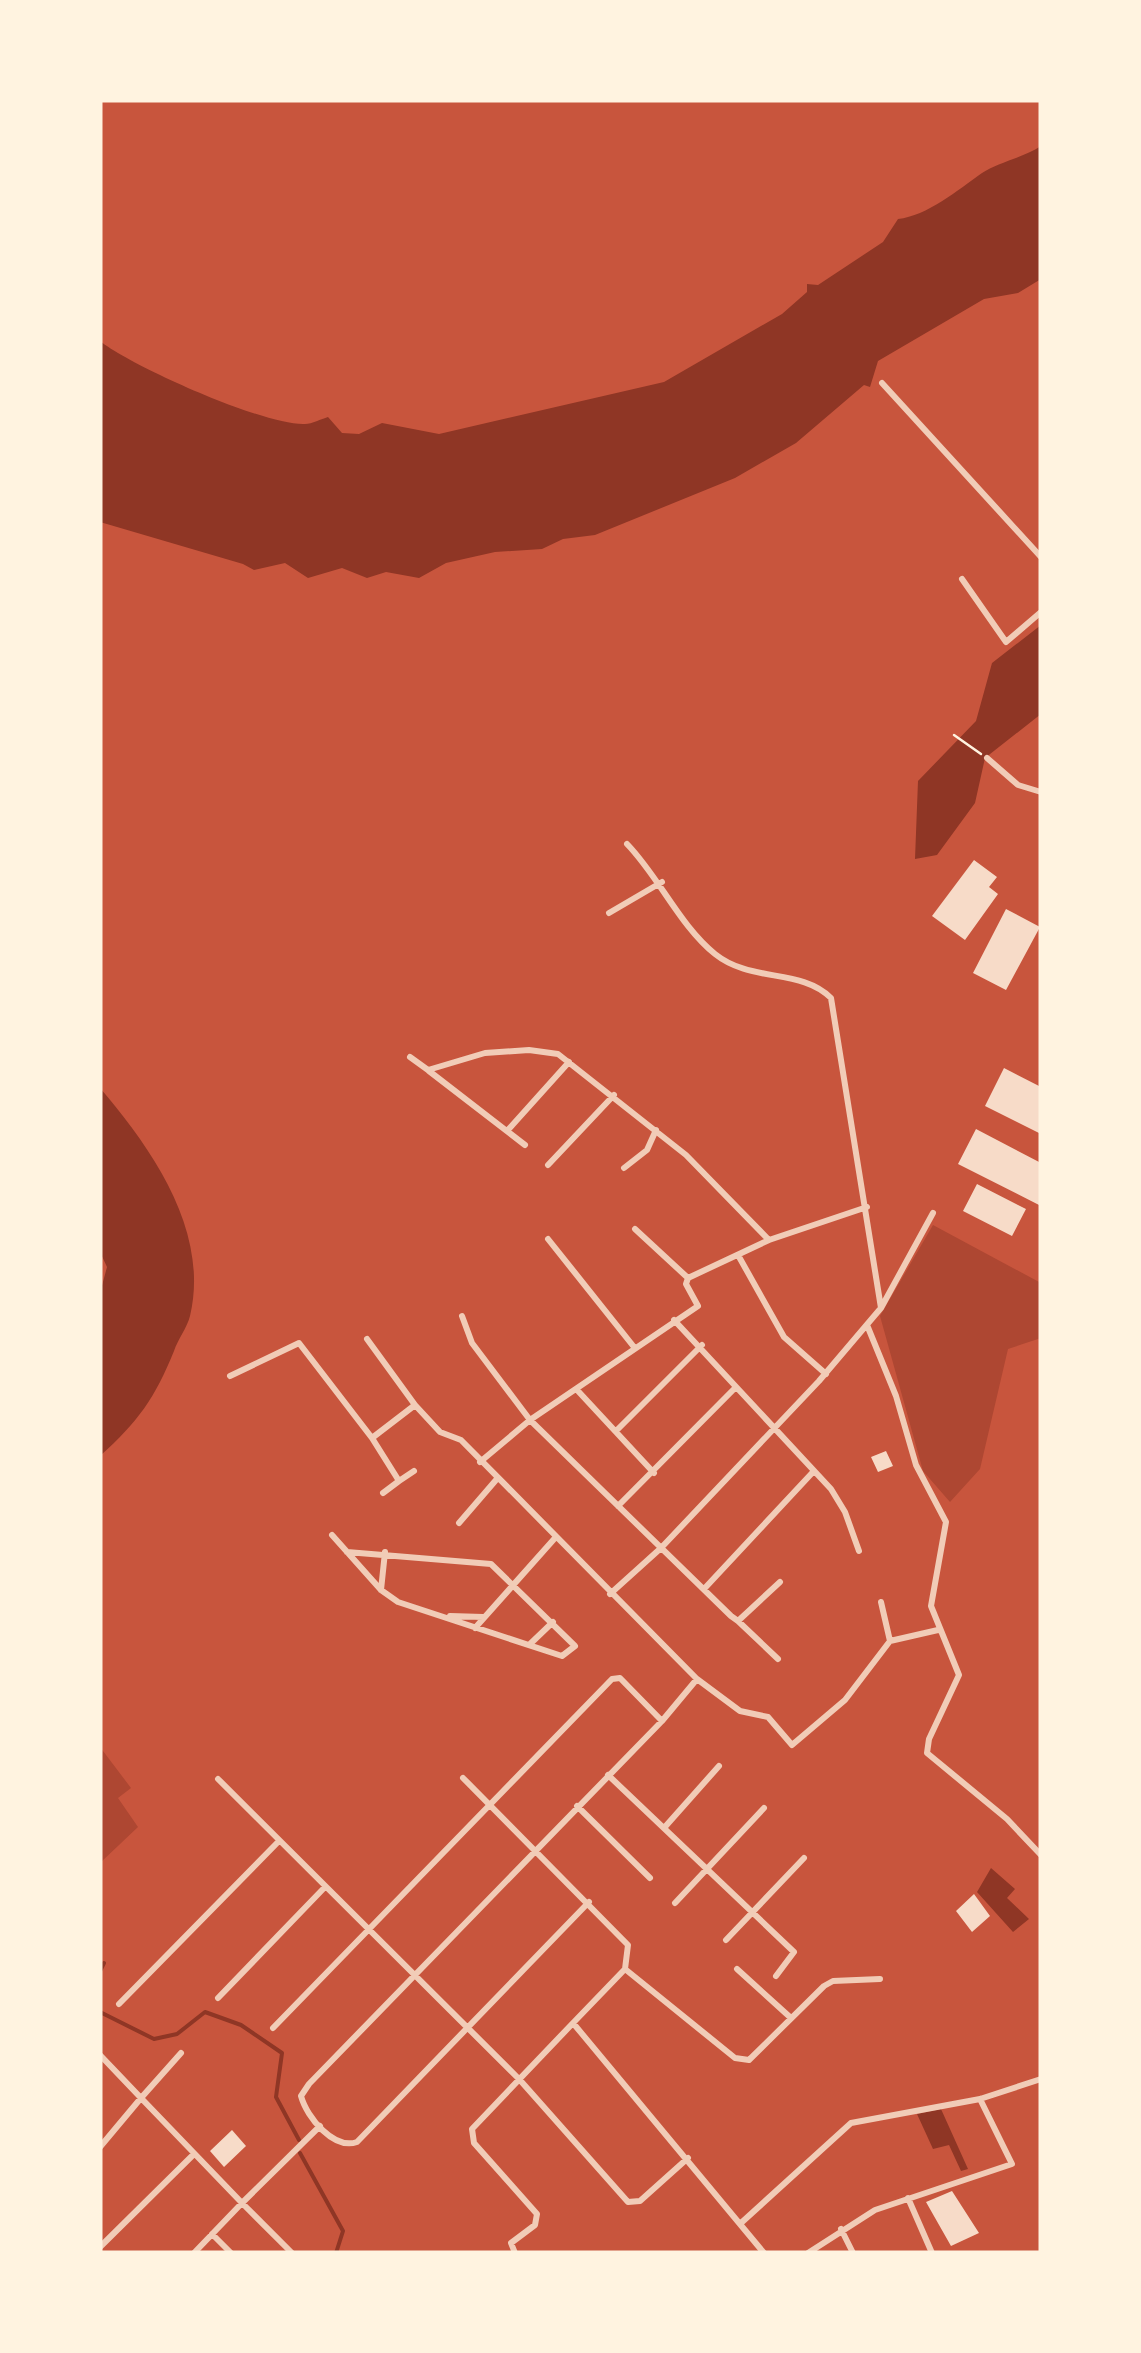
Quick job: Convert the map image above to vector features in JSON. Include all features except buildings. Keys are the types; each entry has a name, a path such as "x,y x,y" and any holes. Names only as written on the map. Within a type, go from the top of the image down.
{"street":[{"path":"882,383 1041,557"},
{"path":"962,579 1006,642 1041,612"},
{"path":"986,758 1018,785 1041,792"},
{"path":"627,844 662,882 714,954 748,974 807,982 830,998 881,1308"},
{"path":"609,913 662,882"},
{"path":"428,1070 485,1053 547,1050 614,1095 656,1130 768,1240"},
{"path":"410,1057 526,1145"},
{"path":"506,1130 569,1062"},
{"path":"548,1165 614,1095"},
{"path":"624,1168 647,1150 656,1130"},
{"path":"480,1462 530,1420 578,1391 699,1302 686,1284 688,1278 768,1240 866,1207"},
{"path":"610,1594 774,1433 826,1374 881,1308 933,1213"},
{"path":"635,1229 688,1278"},
{"path":"548,1240 634,1347"},
{"path":"738,1255 784,1337 826,1374"},
{"path":"462,1316 472,1343 530,1420 778,1660"},
{"path":"674,1320 702,1345 774,1433 841,1504 858,1551"},
{"path":"867,1325 896,1396 916,1465 946,1522 932,1606 938,1630 960,1675 926,1746 928,1752 1007,1819 1041,1854"},
{"path":"368,1339 415,1405 442,1434 461,1440 496,1480 696,1679 740,1712 770,1718 794,1745 845,1700 890,1641 938,1630"},
{"path":"230,1376 294,1344 303,1344 400,1481"},
{"path":"616,1432 702,1345"},
{"path":"618,1506 735,1388"},
{"path":"578,1391 654,1473"},
{"path":"372,1438 415,1405"},
{"path":"383,1493 414,1471"},
{"path":"704,1590 814,1472"},
{"path":"459,1523 496,1480"},
{"path":"332,1535 347,1552 381,1590 398,1602 562,1656 575,1646 515,1584 488,1563 347,1552"},
{"path":"475,1628 555,1538"},
{"path":"381,1590 385,1552"},
{"path":"738,1621 780,1582"},
{"path":"881,1602 890,1641"},
{"path":"442,1616 484,1617"},
{"path":"528,1645 553,1622"},
{"path":"273,2028 615,1678 662,1722"},
{"path":"589,1902 358,2142 342,2144 320,2126 301,2096 536,1848 662,1722 696,1679"},
{"path":"664,1828 719,1766"},
{"path":"608,1775 794,1952 776,1976"},
{"path":"464,1778 628,1945 625,1968 478,2118 471,2135 537,2214 535,2225 510,2243 516,2253"},
{"path":"218,1779 519,2079 628,2202 638,2203 688,2158"},
{"path":"577,1806 650,1878"},
{"path":"675,1904 764,1808"},
{"path":"119,2004 278,1842"},
{"path":"726,1940 804,1858"},
{"path":"218,1998 324,1887"},
{"path":"625,1968 736,2058 756,2056 833,1981 880,1979"},
{"path":"736,1969 792,2018"},
{"path":"573,2023 764,2253"},
{"path":"101,2144 181,2053"},
{"path":"100,2056 292,2253"},
{"path":"740,2222 851,2123 980,2099 1041,2078"},
{"path":"808,2253 841,2229 908,2198 1012,2164 980,2099"},
{"path":"194,2253 320,2126"},
{"path":"100,2247 194,2154"},
{"path":"908,2198 932,2253"},
{"path":"841,2229 853,2253"},
{"path":"212,2234 231,2253"}],"path":[{"path":"956,737 986,758"}],"shaded area":[{"path":"1041,146 1041,279 1018,293 984,299 878,361 870,387 864,385 796,443 735,478 595,535 563,539 542,549 495,552 446,563 419,578 386,572 367,578 342,568 308,578 285,563 254,570 100,522 100,341 168,379 260,415 305,424 328,417 342,433 359,434 382,423 439,434 664,382 782,314 807,292 807,284 818,285 883,242 898,219 931,208 988,169"},
{"path":"1041,625 1041,714 985,758 975,803 937,855 915,859 918,781 976,721 992,663"},
{"path":"100,1088 139,1137 172,1193 192,1253 194,1284 189,1320 160,1382 135,1420 100,1456 100,1293 107,1267 100,1252"},
{"path":"933,1225 1041,1283 1041,1338 1008,1349 980,1469 950,1502 923,1471 880,1316"},
{"path":"100,1747 131,1788 118,1798 138,1827 100,1863"},
{"path":"991,1868 1015,1889 1007,1898 1029,1919 1013,1932 977,1892"},
{"path":"941,2109 968,2169 961,2171 949,2145 933,2149 917,2114"}],"waterway":[{"path":"100,1971 104,1963"},
{"path":"100,2012 154,2039 177,2034 205,2012 241,2025 282,2053 276,2097 299,2140"},
{"path":"300,2153 343,2231 336,2253"}]}
